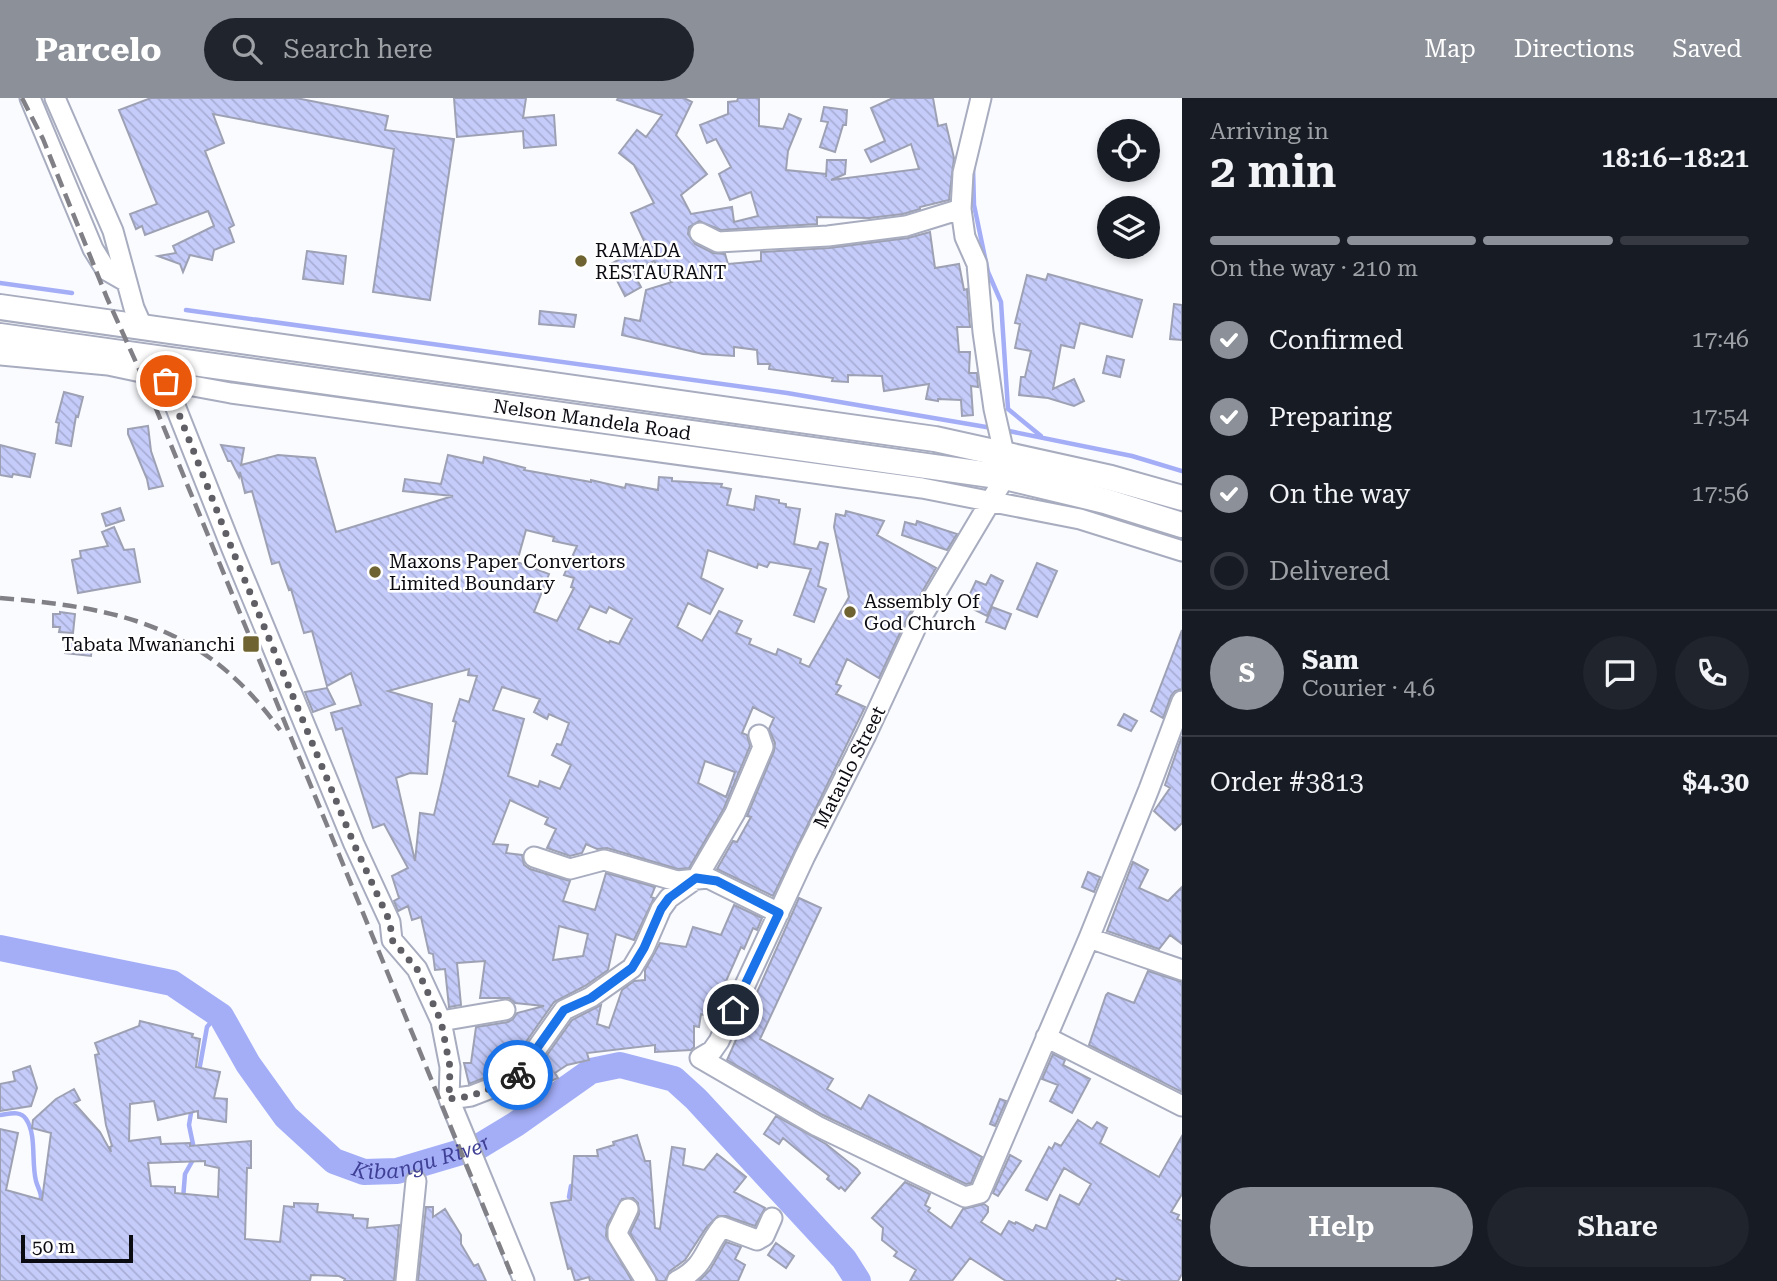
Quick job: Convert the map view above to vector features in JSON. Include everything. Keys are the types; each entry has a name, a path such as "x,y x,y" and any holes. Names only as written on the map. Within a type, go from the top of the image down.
{"main road":[{"name":"Nelson Mandela Road","path":"0,307 935,439 1105,501 1182,525"},
{"name":"Nelson Mandela Road","path":"0,336 165,370 837,452 1004,465 1111,478 1182,498"}],"street":[{"path":"30,98 93,249 106,270 127,282"},
{"path":"55,98 113,231 142,326"},
{"path":"981,98 963,173 961,209 965,237 977,264 989,370 1004,465"},
{"path":"700,233 718,242 828,236 906,226 961,209"},
{"path":"0,355 108,365 141,372 165,370 231,393 922,488 1080,519 1182,551"},
{"path":"165,370 232,549 349,831 390,922 392,940 417,969 441,1021 450,1067 452,1108 524,1281"},
{"name":"Mataulo Street","path":"1004,465 992,502 918,622 719,1041 712,1051 700,1058 817,1126 968,1197 983,1191 1046,1037"},
{"path":"1182,701 1089,938 1046,1037 1182,1107"},
{"path":"452,1108 471,1096 515,1079 564,1010 591,998 632,968 661,909 669,898 696,878 735,813 763,747 759,735"},
{"path":"534,856 570,869 604,860 677,881 696,878 717,881 779,913"},
{"path":"1089,938 1182,970"},
{"path":"441,1021 505,1010"},
{"path":"406,1281 416,1181"},
{"path":"628,1209 617,1232 646,1281"},
{"path":"677,1281 694,1272 700,1265 722,1227 757,1240 764,1236 772,1218"}],"building":[{"path":"151,98 296,98 388,116 385,130 454,139 430,300 373,292 394,149 213,114 224,143 205,151 234,225 229,228 234,242 214,250 212,260 190,255 183,272 180,264 158,256 176,253 173,246 214,226 208,211 145,235 142,226 136,229 130,214 157,204 119,110"},
{"path":"454,98 526,98 523,118 554,115 556,145 524,148 523,131 457,137"},
{"path":"684,98 692,102 676,135 707,174 681,195 691,214 732,207 734,222 758,216 751,192 730,200 719,174 731,167 716,139 707,143 700,125 728,114 728,102 737,101 738,98 759,98 759,126 783,129 789,114 801,119 788,151 786,170 826,174 826,177 827,160 846,160 845,174 831,180 919,169 911,144 871,162 865,150 885,141 871,108 893,98 933,98 938,126 946,124 954,158 949,200 903,214 869,218 817,217 817,224 721,230 699,221 689,227 688,234 695,244 713,253 725,254 728,264 761,261 761,252 829,248 908,238 930,232 935,268 959,264 964,290 967,289 970,327 957,327 959,352 970,352 969,373 977,373 978,387 971,386 973,415 962,416 961,400 926,399 929,384 884,391 882,376 848,375 848,382 832,381 833,378 769,369 770,364 758,364 757,350 734,347 734,356 703,354 622,335 625,318 640,321 646,290 672,282 654,261 633,272 641,287 625,296 609,265 646,245 631,213 654,203 634,165 619,153 637,130 646,137 662,115 617,100"},
{"path":"824,107 847,110 846,125 843,125 835,152 820,147 828,122 821,121"},
{"path":"307,251 346,256 343,284 303,279"},
{"path":"1048,274 1142,300 1132,337 1080,323 1074,348 1061,345 1053,389 1074,379 1084,401 1074,406 1048,398 1019,395 1021,377 1025,377 1031,351 1015,348 1020,324 1015,323 1027,275 1046,280"},
{"path":"1174,304 1182,305 1182,340 1170,339"},
{"path":"540,311 576,315 574,327 539,324"},
{"path":"1107,356 1124,360 1120,377 1103,373"},
{"path":"64,392 83,397 78,417 76,416 71,446 56,443 59,423 56,422"},
{"path":"148,426 151,451 163,486 149,489 128,434 128,429"},
{"path":"0,445 35,454 30,477 0,475"},
{"path":"221,445 244,448 241,465 278,455 315,458 336,532 453,496 403,491 405,479 441,484 448,455 483,463 484,457 525,468 524,470 625,488 626,484 658,490 659,477 672,478 672,481 722,484 721,487 731,489 727,505 754,510 756,496 779,500 779,503 786,504 786,507 800,509 794,544 817,549 820,542 828,544 818,586 826,589 814,622 794,615 811,569 770,562 767,567 758,564 757,568 708,550 701,578 723,589 710,614 688,603 677,627 702,641 719,611 742,621 736,633 751,639 749,644 776,655 778,649 801,659 800,663 809,667 849,597 834,527 836,514 845,516 846,511 884,521 877,535 936,568 907,618 879,678 847,659 836,684 841,686 836,694 865,707 773,896 717,869 751,817 747,816 774,751 775,743 769,729 774,718 753,707 742,733 747,735 750,746 724,808 689,868 678,869 586,844 582,853 570,856 547,848 556,829 545,824 548,818 510,800 493,844 508,845 506,853 522,855 524,865 530,869 570,881 563,901 595,910 606,873 655,887 651,897 654,898 634,940 616,934 608,970 554,1002 507,1069 469,1084 464,1063 471,1063 476,1027 508,1022 517,1013 544,1006 515,1003 509,998 480,998 485,961 457,963 461,1005 449,1007 445,969 435,970 433,954 429,953 421,917 412,920 408,906 398,911 394,901 399,898 392,876 408,868 384,824 373,828 342,728 336,730 331,713 361,705 351,673 327,686 312,631 304,633 291,589 289,590 279,562 272,564 252,491 245,493 240,472 239,477 231,461 228,461","holes":["526,530 554,537 553,541 577,546 564,575 574,578 571,587 574,588 557,621 534,612 549,574 517,562","590,606 606,613 609,607 632,619 619,644 609,643 578,629","469,669 468,675 477,676 469,702 460,699 453,721 456,722 434,815 420,813 415,861 396,778 410,773 427,774 432,704 388,691","502,687 540,699 534,712 547,719 549,714 569,723 561,745 557,744 552,755 571,765 560,789 540,781 538,787 508,776 524,719 493,710","705,761 735,772 726,797 698,783","559,926 588,934 583,956 553,960"]},
{"path":"120,508 124,520 106,526 102,514"},
{"path":"917,521 957,534 947,550 902,535 905,522 916,525"},
{"path":"114,527 124,550 134,549 140,582 78,593 72,560 81,558 80,551 108,546 102,532"},
{"path":"1037,563 1057,571 1037,617 1017,609"},
{"path":"991,575 1003,581 987,616 973,609 976,602 968,598 976,581 986,585"},
{"path":"992,607 1011,614 1005,629 986,622"},
{"path":"53,614 75,614 73,633 59,632 60,627 53,627"},
{"path":"1182,630 1182,689 1171,696 1163,718 1151,711"},
{"path":"66,641 92,644 91,656 65,653"},
{"path":"327,688 335,704 313,712 305,692"},
{"path":"1124,714 1137,721 1131,731 1118,725"},
{"path":"1182,736 1182,823 1175,830 1154,811 1170,788 1165,785"},
{"path":"1133,862 1148,870 1139,888 1168,901 1182,887 1182,944 1170,935 1159,949 1107,931"},
{"path":"1088,872 1100,877 1094,892 1082,887"},
{"path":"799,898 821,908 760,1039 833,1079 827,1089 861,1109 869,1095 982,1157 971,1183 966,1184 823,1115 727,1060"},
{"path":"734,905 762,918 757,930 753,928 744,949 741,947 726,981 733,983 716,1019 701,1014 699,1027 694,1026 694,1047 691,1050 655,1052 655,1045 587,1053 589,1060 567,1065 555,1073 558,1078 509,1096 525,1086 572,1020 601,1005 597,1024 609,1028 622,990 634,981 645,980 645,970 660,943 686,947 693,927 721,935"},
{"path":"1148,971 1182,982 1182,1092 1089,1045 1106,995 1108,993 1134,1003"},
{"path":"140,1021 193,1034 192,1037 200,1039 196,1067 220,1072 214,1098 227,1099 226,1122 198,1118 198,1111 158,1120 154,1101 130,1104 129,1141 160,1137 161,1144 190,1143 190,1146 251,1141 251,1168 247,1168 245,1239 280,1242 284,1206 294,1207 294,1203 318,1204 317,1212 368,1219 367,1228 399,1225 394,1281 344,1281 345,1279 339,1276 311,1275 310,1281 0,1281 0,1129 18,1133 6,1190 42,1200 51,1133 32,1128 33,1120 56,1099 74,1089 80,1100 74,1103 100,1132 111,1152 95,1055 99,1054 95,1043 139,1026","holes":["205,1161 205,1165 219,1168 218,1197 175,1193 175,1187 151,1186 148,1163"]},
{"path":"1053,1054 1065,1060 1063,1065 1090,1079 1072,1113 1050,1101 1058,1085 1042,1079"},
{"path":"30,1066 37,1088 31,1106 0,1111 0,1084 15,1081 13,1072"},
{"path":"1000,1099 1006,1101 995,1126 990,1124"},
{"path":"776,1116 826,1144 857,1169 860,1173 845,1191 827,1179 829,1176 783,1138 779,1144 764,1134"},
{"path":"1078,1120 1092,1129 1097,1122 1107,1128 1100,1143 1159,1177 1182,1136 1182,1194 1171,1212 1179,1215 1177,1219 1182,1221 1182,1274 1178,1281 1124,1281 1117,1278 1115,1281 1006,1281 970,1258 952,1281 910,1281 916,1270 894,1256 897,1252 882,1240 883,1228 872,1218 905,1182 930,1194 925,1205 930,1208 928,1211 951,1228 963,1209 984,1204 988,1207 988,1212 981,1222 1001,1235 1009,1221 1033,1231 1036,1225 1046,1229 1060,1195 1079,1205 1091,1184 1064,1168 1047,1200 1026,1190 1049,1147 1052,1149 1055,1143 1061,1146"},
{"path":"637,1135 645,1161 650,1161 655,1228 660,1229 672,1147 685,1149 683,1165 704,1170 717,1154 746,1177 734,1192 765,1208 755,1226 718,1216 706,1228 685,1260 670,1271 665,1281 658,1281 630,1233 639,1214 638,1203 633,1198 622,1199 607,1225 606,1236 632,1281 590,1281 589,1277 575,1281 571,1268 568,1269 551,1203 571,1200 574,1156 598,1156 597,1150"},
{"path":"1010,1155 1021,1161 998,1196 993,1193"},
{"path":"426,1207 433,1207 433,1217 445,1209 461,1235 461,1244 474,1266 478,1264 486,1281 418,1281"},
{"path":"726,1242 741,1247 735,1259 745,1265 738,1281 699,1281 710,1270"},
{"path":"776,1243 794,1256 786,1268 768,1255"}],"waterway":[{"path":"973,167 974,205 988,272 1001,302 1008,409 1041,436"},
{"path":"0,283 72,293"},
{"path":"186,310 787,393 992,428"},
{"path":"1004,430 1132,456 1182,471"},
{"name":"Kibangu River","path":"0,948 172,983 221,1016 248,1064 286,1117 334,1161 364,1172 397,1171 478,1147 516,1124 591,1071 620,1065 674,1079 696,1099 844,1259 858,1281"},
{"path":"199,1071 207,1027 217,1015 221,1016"},
{"path":"192,1107 189,1125 194,1149"},
{"path":"0,1115 21,1114 29,1125 36,1181 41,1194 40,1202"},
{"path":"183,1199 185,1174 194,1158"},
{"path":"571,1186 569,1197 574,1199"}],"railway":[{"path":"22,98 43,139 107,298 148,389 514,1281"},
{"path":"0,598 84,608 157,629 190,645 222,667 251,695 280,730"}],"way so far":[{"path":"166,381 354,844 390,922 392,940 417,969 441,1021 450,1067 449,1099 471,1096 502,1085 518,1075"}],"place":[{"name":"RAMADA RESTAURANT","path":"581,261"},
{"name":"Maxons Paper Convertors Limited Boundary","path":"375,572"},
{"name":"Assembly Of God Church","path":"850,612"},
{"name":"Tabata Mwananchi","path":"251,644"}],"route":[{"path":"518,1075 544,1035 568,1006 591,998 632,968 661,909 669,898 696,878 717,881 779,913 733,1010"}]}
